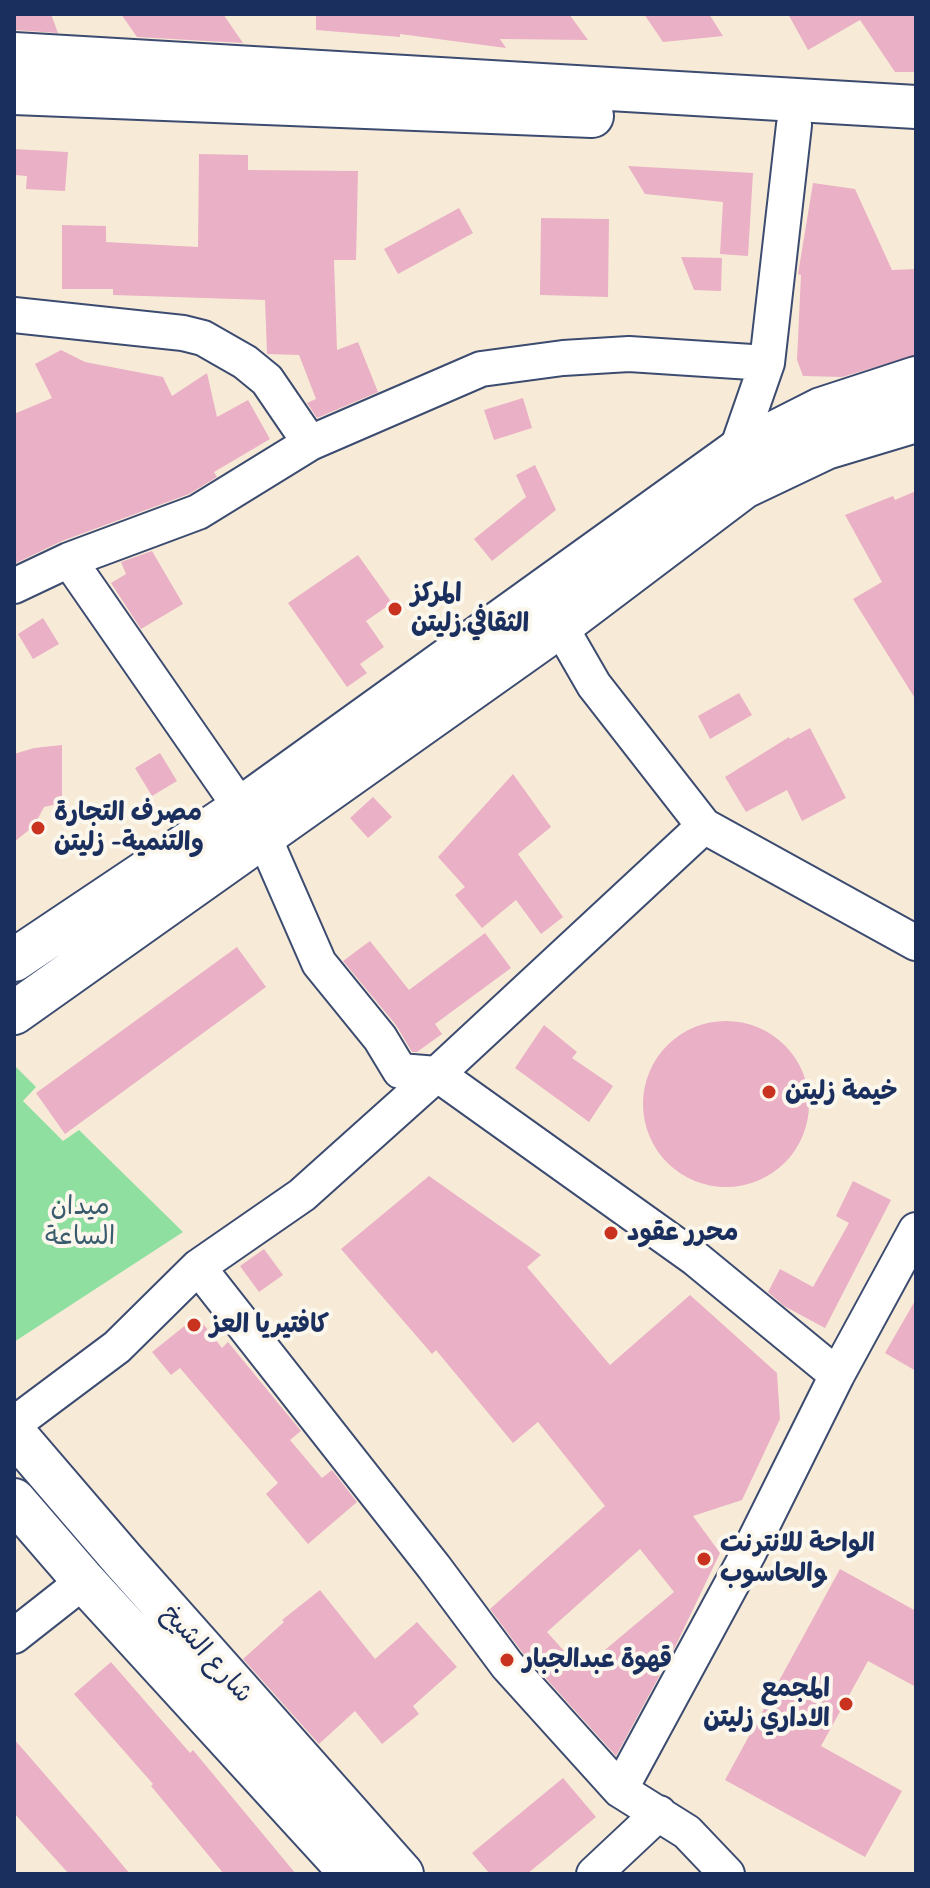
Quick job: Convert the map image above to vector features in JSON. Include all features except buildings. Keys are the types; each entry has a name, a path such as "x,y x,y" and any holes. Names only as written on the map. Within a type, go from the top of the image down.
{"main road":[{"path":"14,54 916,107"},
{"path":"14,93 794,125 916,124"},
{"path":"14,1013 252,822 736,452 821,409 916,378"},
{"path":"14,960 252,822 560,626 744,487 826,448 916,421"},
{"name":"شارع الشيخ","path":"14,1433 133,1572 402,1874"},
{"name":"شارع الشيخ","path":"14,1500 352,1874"}],"street":[{"path":"736,452 767,363 794,125"},
{"path":"19,318 183,333 203,338 245,362 267,380 310,443"},
{"path":"14,586 69,560 198,512 310,443 481,369 563,358 629,354 767,363"},
{"path":"69,560 252,822 319,963 380,1038 400,1071 437,1074 696,1259 837,1375"},
{"path":"560,626 594,685 704,826 916,943"},
{"path":"14,1424 117,1347 198,1267 302,1195 704,826"},
{"path":"620,1790 748,1554 837,1375 916,1230"},
{"path":"198,1267 434,1567 507,1665 620,1790 687,1832 727,1874"},
{"path":"14,1636 84,1581"},
{"path":"594,1874 659,1813"}],"green space":[{"name":"ميدان الساعة","path":"14,1065 36,1087 23,1101 63,1141 79,1130 183,1232 14,1342"}],"place":[{"name":"المركز الثقافي.زليتن","path":"395,609"},
{"name":"مصرف التجارة والتنمية- زليتن","path":"38,828"},
{"name":"خيمة زليتن","path":"769,1092"},
{"name":"محرر عقود","path":"611,1233"},
{"name":"كافتيريا العز","path":"194,1325"},
{"name":"الواحة للانترنت والحاسوب","path":"704,1559"},
{"name":"قهوة عبدالجبار","path":"507,1660"},
{"name":"المجمع الاداري زليتن","path":"846,1704"}]}
